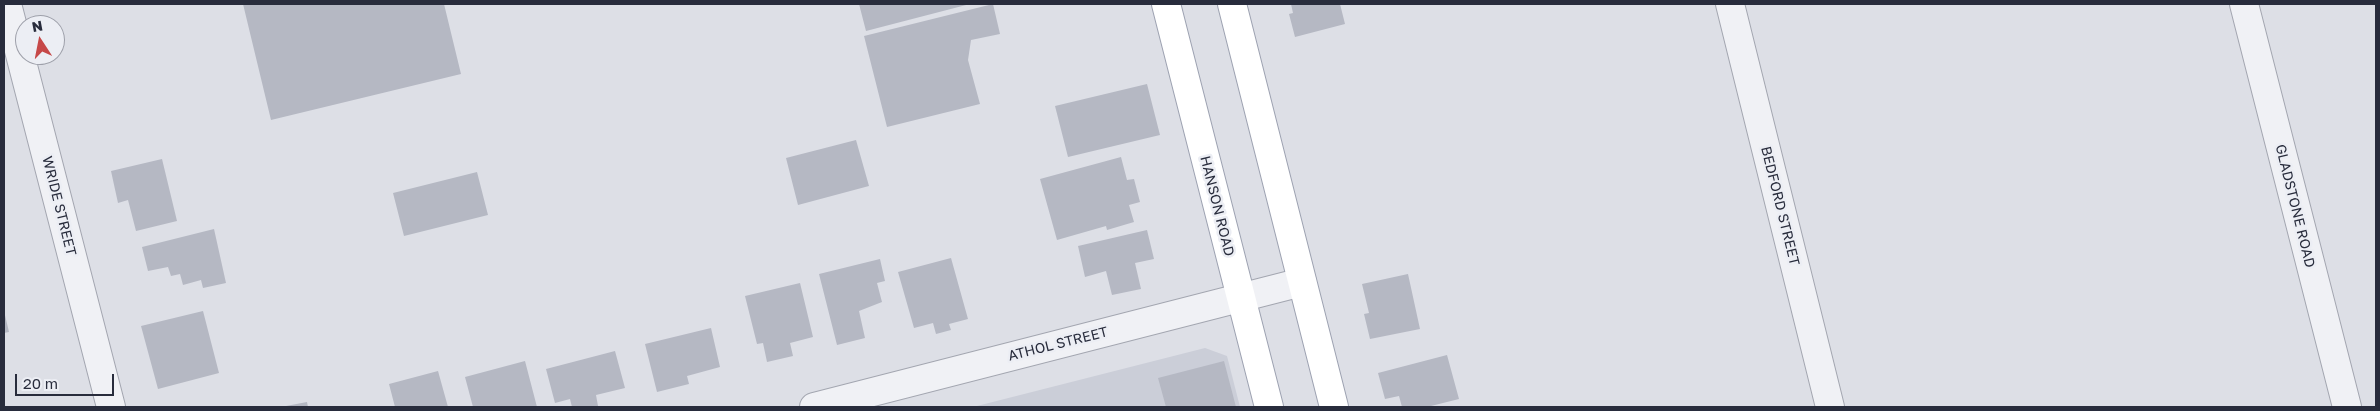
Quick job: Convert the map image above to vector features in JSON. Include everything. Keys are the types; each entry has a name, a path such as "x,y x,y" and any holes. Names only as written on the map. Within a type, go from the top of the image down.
{"main road":[{"name":"HANSON ROAD","path":"1166,4 1269,407"},
{"path":"1232,4 1334,407"}],"street":[{"name":"WRIDE STREET","path":"8,4 111,407"},
{"name":"BEDFORD STREET","path":"1730,4 1830,407"},
{"name":"GLADSTONE ROAD","path":"2244,4 2347,407"},
{"name":"ATHOL STREET","path":"814,407 1302,282"}],"shaded area":[{"path":"1205,348 1227,356 1240,407 973,407"}],"building":[{"path":"243,4 444,4 461,74 271,120"},
{"path":"859,4 970,4 866,31"},
{"path":"993,4 1000,34 971,40 968,60 980,104 887,127 864,36"},
{"path":"1291,4 1340,4 1345,24 1295,37 1289,14 1293,13"},
{"path":"1147,84 1160,135 1068,157 1055,106"},
{"path":"856,140 869,186 798,205 786,158"},
{"path":"1121,157 1127,180 1134,179 1140,202 1129,205 1134,222 1107,230 1106,226 1057,240 1040,179"},
{"path":"162,159 177,221 136,231 128,200 118,203 111,171"},
{"path":"477,172 488,215 404,236 393,193"},
{"path":"214,229 226,283 203,288 201,280 183,285 180,274 171,276 168,267 148,271 142,247"},
{"path":"1147,230 1154,259 1135,263 1141,289 1112,295 1106,271 1085,277 1078,246"},
{"path":"951,258 968,319 949,324 951,330 936,334 933,323 914,328 898,272"},
{"path":"880,259 885,281 877,283 882,302 859,311 865,338 837,345 819,274"},
{"path":"1408,274 1420,329 1370,339 1364,314 1369,313 1362,284"},
{"path":"800,283 813,337 790,343 793,356 767,362 763,343 757,344 745,296"},
{"path":"4,311 9,332 4,333"},
{"path":"203,311 219,373 158,389 141,326"},
{"path":"711,328 720,367 687,376 689,384 657,392 645,344"},
{"path":"615,351 625,388 596,395 598,406 595,407 572,407 570,399 555,403 546,369"},
{"path":"1447,355 1459,399 1427,407 1402,407 1399,396 1385,399 1378,373"},
{"path":"525,361 537,407 473,407 465,377"},
{"path":"1224,361 1236,407 1166,407 1158,378"},
{"path":"438,371 448,407 395,407 389,384"},
{"path":"307,402 308,407 286,406"}]}
